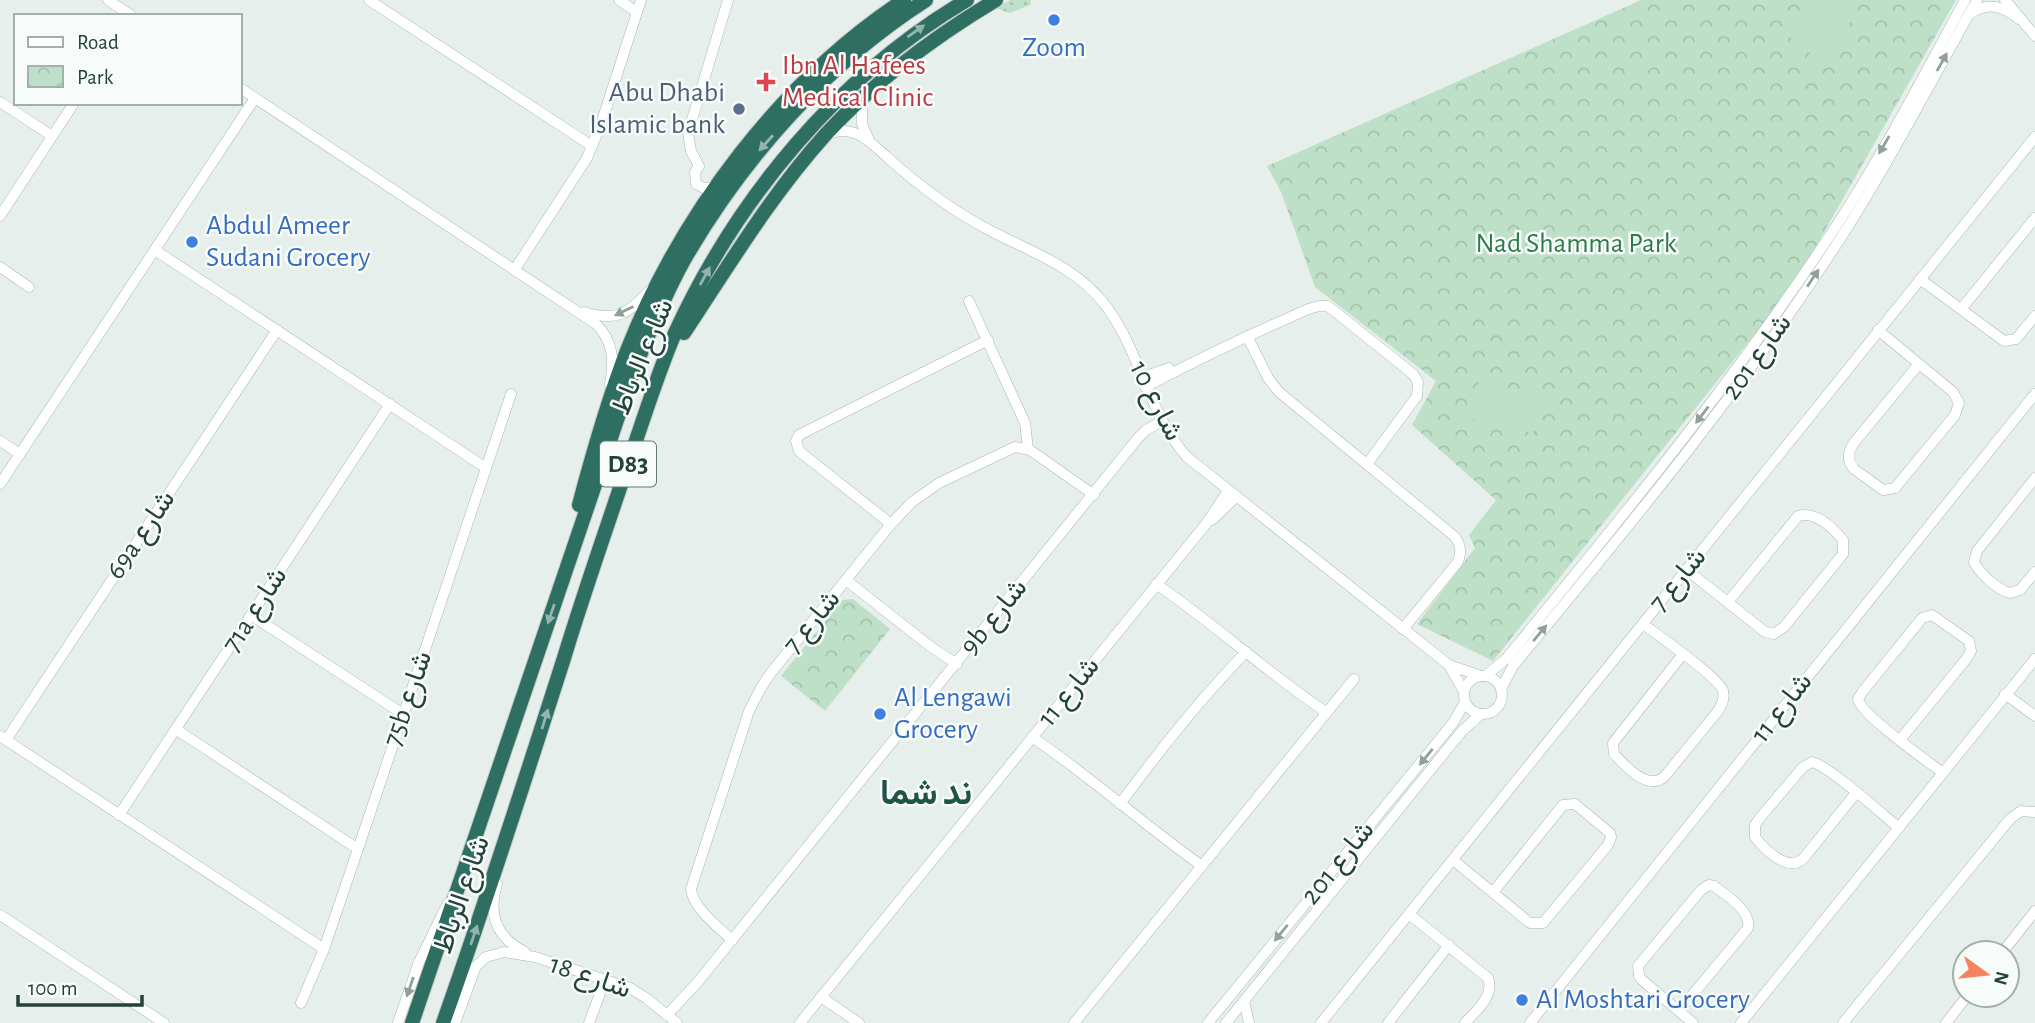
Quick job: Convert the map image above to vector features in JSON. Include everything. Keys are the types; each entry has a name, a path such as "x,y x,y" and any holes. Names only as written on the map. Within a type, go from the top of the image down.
{"highway":[{"path":"561,586 574,522 603,421 628,349 660,279 716,187 754,135 800,85 856,36 904,0"},
{"name":"شارع الرباط","path":"412,1023 635,367 684,261 731,188 761,148 825,80 878,33 926,0"},
{"name":"شارع الرباط","path":"443,1023 500,861 583,595 660,369 682,320 713,261 757,194 798,143 841,96 888,53 932,20 967,0"},
{"path":"660,369 767,209 826,134 887,76 950,27 996,0"}],"street":[{"path":"108,0 129,14"},
{"path":"369,0 593,146"},
{"path":"619,0 637,12"},
{"path":"515,269 581,169 593,146 640,0"},
{"path":"716,187 704,188 696,184 695,172 699,166 691,151 688,133 728,0"},
{"name":"شارع 201","path":"1483,676 1506,659 1660,471 1748,354 1856,193 1965,0"},
{"name":"شارع 201","path":"1501,688 1513,666 1699,437 1806,290 1882,170 1977,0"},
{"path":"2004,0 2035,36"},
{"path":"1968,15 1983,7 1995,6 2019,19"},
{"path":"242,89 596,324 611,344 613,361 603,421"},
{"path":"0,484 255,98"},
{"path":"862,99 862,124 869,141"},
{"path":"0,102 52,136"},
{"path":"0,216 73,105"},
{"name":"شارع 10","path":"826,134 854,131 905,173 967,217 1058,263 1080,278 1113,316 1164,426 1187,457 1449,665 1483,676"},
{"name":"شارع 7","path":"1321,1023 2035,137"},
{"path":"1962,308 2035,218"},
{"path":"155,250 486,468"},
{"path":"0,267 29,287"},
{"path":"577,310 608,317 624,314 660,279"},
{"path":"1920,279 2004,341 2016,339 2035,316"},
{"path":"969,301 1025,422 1023,448 1092,498"},
{"path":"1143,382 1315,307 1335,309 1413,374 1418,382 1417,396 1365,462"},
{"name":"69a شارع","path":"3,738 277,330"},
{"path":"1878,330 1957,396 1958,409 1895,488 1882,490 1850,465 1850,449 1918,365"},
{"path":"1250,335 1257,358 1279,391 1459,542 1460,555 1457,563 1406,631"},
{"path":"891,524 799,451 797,438 803,431 988,341"},
{"name":"75b شارع","path":"301,1003 324,949 511,394"},
{"name":"شارع 11","path":"1530,1023 2035,394"},
{"name":"71a شارع","path":"120,815 390,404"},
{"name":"9b شارع","path":"672,1019 697,983 1132,447 1164,426"},
{"path":"0,441 20,454"},
{"name":"شارع 7","path":"734,937 694,901 691,886 750,711 765,680 891,524 912,502 939,483 1008,449 1023,448"},
{"path":"2035,478 1977,551 1974,562 1979,570 2001,589 2010,593 2020,590 2035,572"},
{"name":"شارع 11","path":"800,1023 1159,580 1232,494"},
{"path":"1687,570 1765,632 1774,634 1780,632 1843,554 1843,540 1814,515 1806,513 1798,516 1728,601"},
{"path":"848,578 955,666"},
{"path":"1159,580 1324,715"},
{"path":"251,615 403,714"},
{"path":"1900,740 1970,655 1969,641 1936,617 1922,618 1860,695 1859,704 1861,708 1900,740 1942,773"},
{"path":"1643,624 1683,654 1720,684 1724,692 1723,702 1662,779 1647,781 1614,754 1613,743 1683,654"},
{"path":"1118,802 1243,649"},
{"path":"1741,1023 2035,659"},
{"name":"شارع 10","path":"1449,665 1465,697"},
{"path":"1483,676 1495,680 1501,688 1499,705 1491,712 1480,714 1470,708 1465,697 1470,681 1483,676"},
{"path":"1074,1023 1354,679"},
{"path":"2008,691 2035,715"},
{"name":"شارع 201","path":"1208,1023 1453,723 1465,697"},
{"name":"شارع 201","path":"1226,1023 1462,731 1480,714"},
{"path":"177,730 358,849"},
{"path":"1035,734 1200,869"},
{"path":"3,738 324,949"},
{"path":"1856,793 1795,864 1785,863 1755,837 1755,825 1759,819 1807,763 1817,763 1856,793 1899,828"},
{"path":"1453,860 1530,923 1543,923 1611,841 1610,833 1575,804 1563,806 1494,891"},
{"path":"1843,1023 2010,819 2021,811 2035,812"},
{"name":"شارع 18","path":"500,861 493,904 495,919 506,940 535,957"},
{"path":"398,1023 426,945 462,882"},
{"path":"1679,1011 1748,928 1746,913 1714,886 1709,885 1701,890 1638,966 1639,976 1679,1011 1693,1023"},
{"path":"2013,939 2035,911"},
{"path":"1409,914 1484,974 1490,984 1489,994 1465,1023"},
{"path":"0,915 164,1023"},
{"path":"1388,1023 1449,945"},
{"name":"شارع 18","path":"455,1023 473,971 486,957 504,952 535,957 605,979 639,993 672,1019"},
{"path":"589,1023 605,979"},
{"path":"824,994 856,1020"},
{"path":"1244,1001 1249,1023"},
{"path":"1946,1023 1957,1009"}],"green space":[{"path":"1010,0 1031,0 1030,5 1010,13 996,8"},
{"name":"Nad Shamma Park","path":"1641,0 1956,0 1794,285 1493,661 1417,624 1475,548 1469,535 1496,500 1412,425 1436,381 1315,287 1281,192 1267,166"},
{"path":"1820,0 1845,0 1859,12 1819,61 1790,37"},
{"path":"1479,381 1542,396 1533,433 1471,418"},
{"path":"853,599 890,629 825,711 781,676 842,600"}],"place":[{"name":"Zoom","path":"1054,20"},
{"name":"Ibn Al Hafees Medical Clinic","path":"766,82"},
{"name":"Abu Dhabi Islamic bank","path":"739,109"},
{"name":"Abdul Ameer Sudani Grocery","path":"192,242"},
{"name":"Al Lengawi Grocery","path":"880,714"},
{"name":"Al Moshtari Grocery","path":"1522,1000"}],"district":[{"name":"ند شما","path":"926,793"}]}
